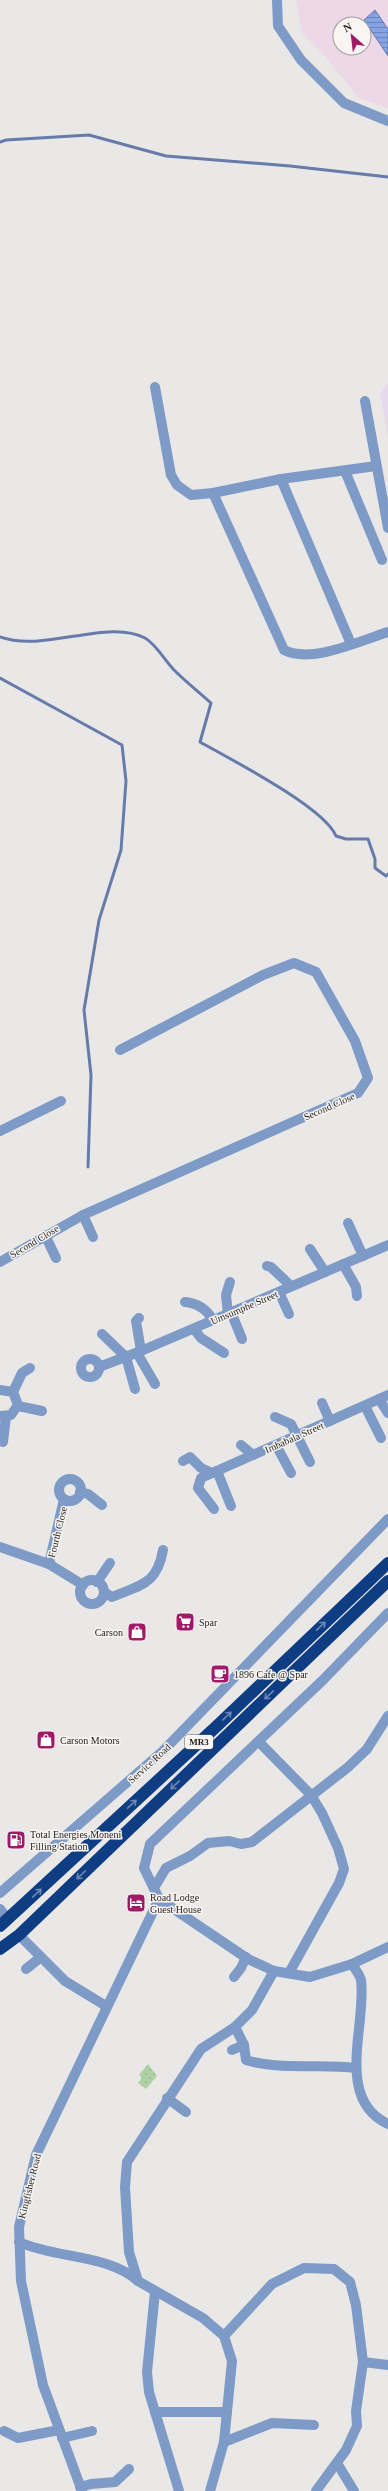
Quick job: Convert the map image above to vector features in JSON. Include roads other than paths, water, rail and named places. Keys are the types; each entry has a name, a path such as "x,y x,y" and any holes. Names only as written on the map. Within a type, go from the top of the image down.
{"highway":[{"name":"MR3","path":"4,1923 218,1725 388,1563"},
{"name":"MR3","path":"0,1949 19,1935 388,1581"}],"street":[{"path":"277,0 278,26 301,60 344,103 388,121"},
{"path":"155,387 171,475 177,485 191,495 213,493 281,479 376,466"},
{"path":"365,401 388,528"},
{"path":"345,471 382,560"},
{"path":"281,479 351,644"},
{"path":"213,493 284,650 295,655 319,654 388,632"},
{"name":"Second Close","path":"0,1262 45,1235 83,1215 358,1093 368,1078 355,1041 316,972 294,963 263,975 120,1050"},
{"path":"0,1131 61,1101"},
{"path":"83,1215 93,1237"},
{"path":"348,1223 363,1256"},
{"path":"45,1235 56,1258"},
{"name":"Umsumphe Street","path":"99,1367 194,1329 388,1245"},
{"path":"310,1249 325,1272"},
{"path":"343,1264 356,1287 357,1296"},
{"path":"267,1266 272,1267 291,1286"},
{"path":"230,1282 226,1295 229,1313 242,1339"},
{"path":"280,1292 289,1314"},
{"path":"185,1302 191,1302 208,1312 213,1320"},
{"path":"139,1318 136,1321 139,1352 155,1384"},
{"path":"194,1329 201,1338 224,1353"},
{"path":"102,1334 126,1357 135,1389"},
{"path":"13,1392 22,1373 30,1368"},
{"path":"0,1390 13,1392 18,1400 18,1406 15,1412 3,1416 3,1442"},
{"path":"384,1397 388,1413"},
{"name":"Imbabala Street","path":"214,1509 198,1488 201,1478 276,1445 297,1434 384,1397"},
{"path":"322,1404 330,1421"},
{"path":"18,1406 42,1411"},
{"path":"365,1406 381,1438"},
{"path":"275,1417 291,1424 310,1462"},
{"path":"241,1445 254,1455"},
{"path":"276,1445 291,1474"},
{"path":"183,1460 190,1457 200,1468 214,1472 231,1506"},
{"path":"66,1480 76,1481 80,1487 80,1492 75,1500 64,1499 60,1494 60,1488 66,1480"},
{"path":"80,1492 88,1494 102,1505"},
{"name":"Fourth Close","path":"49,1564 64,1499"},
{"name":"Service Road","path":"0,1893 163,1751 388,1518"},
{"path":"0,1547 49,1564 83,1585"},
{"path":"104,1592 101,1601 90,1604 81,1596 83,1585 89,1581 97,1582 102,1587 104,1592 112,1597 149,1581 160,1566 163,1550"},
{"path":"97,1582 110,1563"},
{"path":"388,1614 258,1742 150,1844 144,1868 159,1899 246,1957 274,1971 310,1977 352,1964 388,1947"},
{"path":"154,1888 166,1868 190,1856 208,1843 229,1841 241,1844 252,1842 347,1768 367,1749 388,1716"},
{"path":"258,1742 311,1795 338,1848 344,1869 340,1883 289,1973"},
{"name":"Kingfisher Road","path":"81,2489 42,2385 21,2281 19,2227 36,2155 106,2006 159,1899"},
{"path":"0,1909 4,1923"},
{"path":"19,1935 65,1981 106,2006"},
{"path":"234,1977 241,1968 246,1957"},
{"path":"26,1969 41,1958"},
{"path":"352,1964 361,1979 356,2068 358,2084 369,2110 387,2122"},
{"path":"138,2282 129,2252 125,2187 127,2162 167,2098 201,2049 235,2027 252,2010 274,1971"},
{"path":"235,2027 244,2045 246,2060 266,2066 330,2065 356,2068"},
{"path":"232,2050 244,2045"},
{"path":"167,2098 186,2112"},
{"path":"19,2242 37,2250 55,2254 92,2258 129,2273 138,2282 203,2318 224,2336 232,2361 224,2442 210,2491"},
{"path":"224,2336 272,2284 304,2268 334,2269 350,2282 356,2305 363,2362 356,2411 357,2426 337,2463 316,2491"},
{"path":"155,2292 147,2372 155,2412 179,2491"},
{"path":"363,2362 388,2364"},
{"path":"155,2412 227,2412"},
{"path":"224,2442 272,2423 314,2425"},
{"path":"4,2431 18,2438 92,2431"},
{"path":"337,2463 354,2491"},
{"path":"81,2489 91,2484 115,2482 129,2470"}],"water":[{"path":"375,10 388,29 388,56 372,32 372,16 368,16"}],"waterway":[{"path":"0,142 6,140 89,135 166,156 290,166 388,177"},
{"path":"0,637 18,641 36,641 113,632 130,633 145,638 153,644 183,679 211,703 200,742 275,784 296,798 314,811 328,824 336,836 346,839 368,839 375,859 375,868 386,876 388,874"},
{"path":"0,678 122,745 126,781 121,850 99,920 84,1010 91,1075 88,1167"}],"place":[{"name":"Spar","path":"185,1622"},
{"name":"Carson","path":"137,1632"},
{"name":"1896 Cafe @ Spar","path":"220,1674"},
{"name":"Carson Motors","path":"46,1740"},
{"name":"Total Energies Moneni Filling Station","path":"16,1840"},
{"name":"Road Lodge Guest House","path":"136,1903"}]}
